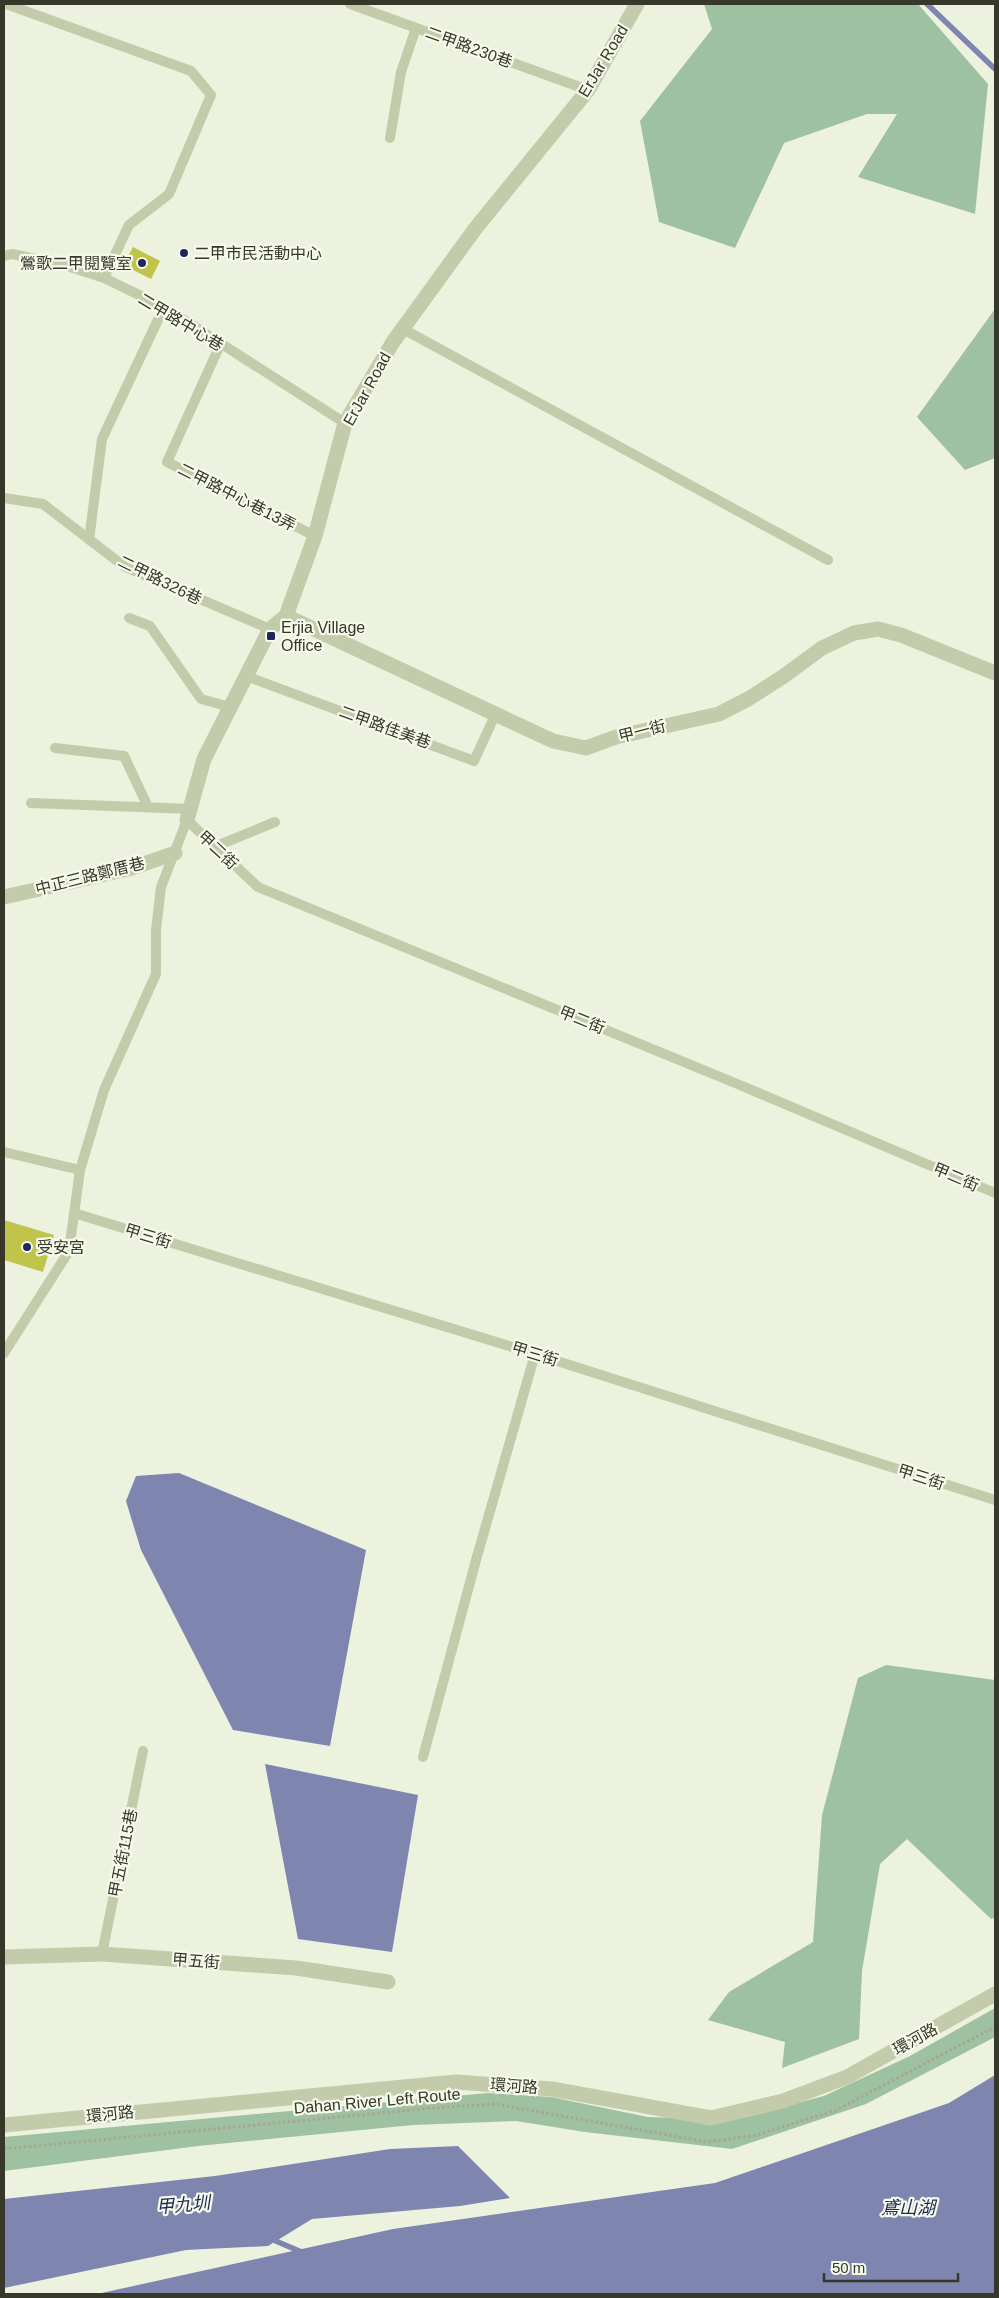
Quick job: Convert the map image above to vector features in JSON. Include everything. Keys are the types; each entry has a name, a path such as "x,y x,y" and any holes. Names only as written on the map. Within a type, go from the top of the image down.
{"street":[{"name":"ErJar Road","path":"286,616 315,536 345,423 403,328 475,229 588,90 637,4"},
{"path":"190,815 204,759 270,629 286,616"},
{"name":"甲一街","path":"286,616 553,741 586,748 616,737 719,714 748,699 784,676 822,648 854,632 878,628 901,635 995,673"},
{"name":"中正三路鄭厝巷","path":"4,897 132,868 175,853"},
{"name":"甲五街","path":"4,1957 102,1954 296,1968 388,1982"},
{"name":"環河路","path":"4,2125 456,2082 552,2089 711,2118 783,2101 846,2077 995,1994"}],"lane":[{"path":"6,4 191,71 211,95 169,194 129,225 104,278"},
{"name":"二甲路230巷","path":"350,4 588,90"},
{"path":"390,138 401,72 416,28"},
{"name":"二甲路中心巷","path":"4,256 12,254 61,264 104,278 164,307 220,346 345,423"},
{"path":"89,540 102,439 164,307"},
{"path":"403,328 828,560"},
{"name":"二甲路中心巷13弄","path":"220,346 167,462 315,536"},
{"name":"二甲路326巷","path":"4,498 43,504 125,567 270,629"},
{"path":"129,618 150,626 200,699 230,707"},
{"name":"二甲路佳美巷","path":"246,676 474,760 496,713"},
{"path":"54,748 124,756 148,807"},
{"path":"4,1353 69,1250 80,1170 104,1090 156,974 156,930 161,887 190,815 148,807 30,803"},
{"name":"甲二街","path":"190,815 214,847 258,887 995,1193"},
{"path":"214,847 275,822"},
{"path":"4,1152 80,1170"},
{"name":"甲三街","path":"74,1213 535,1354 995,1500"},
{"path":"423,1757 473,1569 535,1354"},
{"name":"甲五街115巷","path":"102,1954 143,1752"}],"path":[{"name":"Dahan River Left Route","path":"4,2149 433,2108 496,2104 707,2142 757,2135 836,2110 995,2027"}],"green space":[{"path":"704,4 918,4 988,84 975,214 858,177 897,114 867,114 784,143 735,248 659,222 640,121 712,29"},
{"path":"995,309 995,458 965,470 917,417"},
{"path":"886,1665 995,1680 995,1918 991,1919 907,1839 880,1864 862,1971 859,2039 782,2068 785,2042 708,2020 729,1992 813,1942 822,1815 858,1678"},
{"path":"995,2008 995,2037 866,2104 732,2149 585,2132 516,2121 413,2125 198,2146 4,2171 4,2137 488,2093 551,2097 648,2117 732,2120 824,2096 910,2056"}],"water":[{"path":"179,1473 366,1550 330,1746 233,1730 141,1550 126,1501 136,1476"},
{"path":"265,1764 418,1795 392,1952 298,1939"},
{"name":"鳶山湖","path":"995,2075 995,2294 97,2294 393,2229 715,2183 949,2103"},
{"path":"458,2146 510,2198 460,2206 312,2219 268,2246 186,2250 4,2288 4,2199 215,2176 390,2149"}],"building":[{"name":"鶯歌二甲閱覽室","path":"133,247 160,261 151,279 123,265"},
{"name":"受安宮","path":"4,1220 54,1235 43,1272 4,1260"}],"waterway":[{"path":"927,4 995,69"},
{"name":"甲九圳","path":"271,2239 304,2253"}],"place":[{"name":"二甲市民活動中心","path":"184,253"},
{"name":"鶯歌二甲閱覽室","path":"142,263"},
{"name":"Erjia Village Office","path":"271,636"},
{"name":"受安宮","path":"27,1247"}]}
